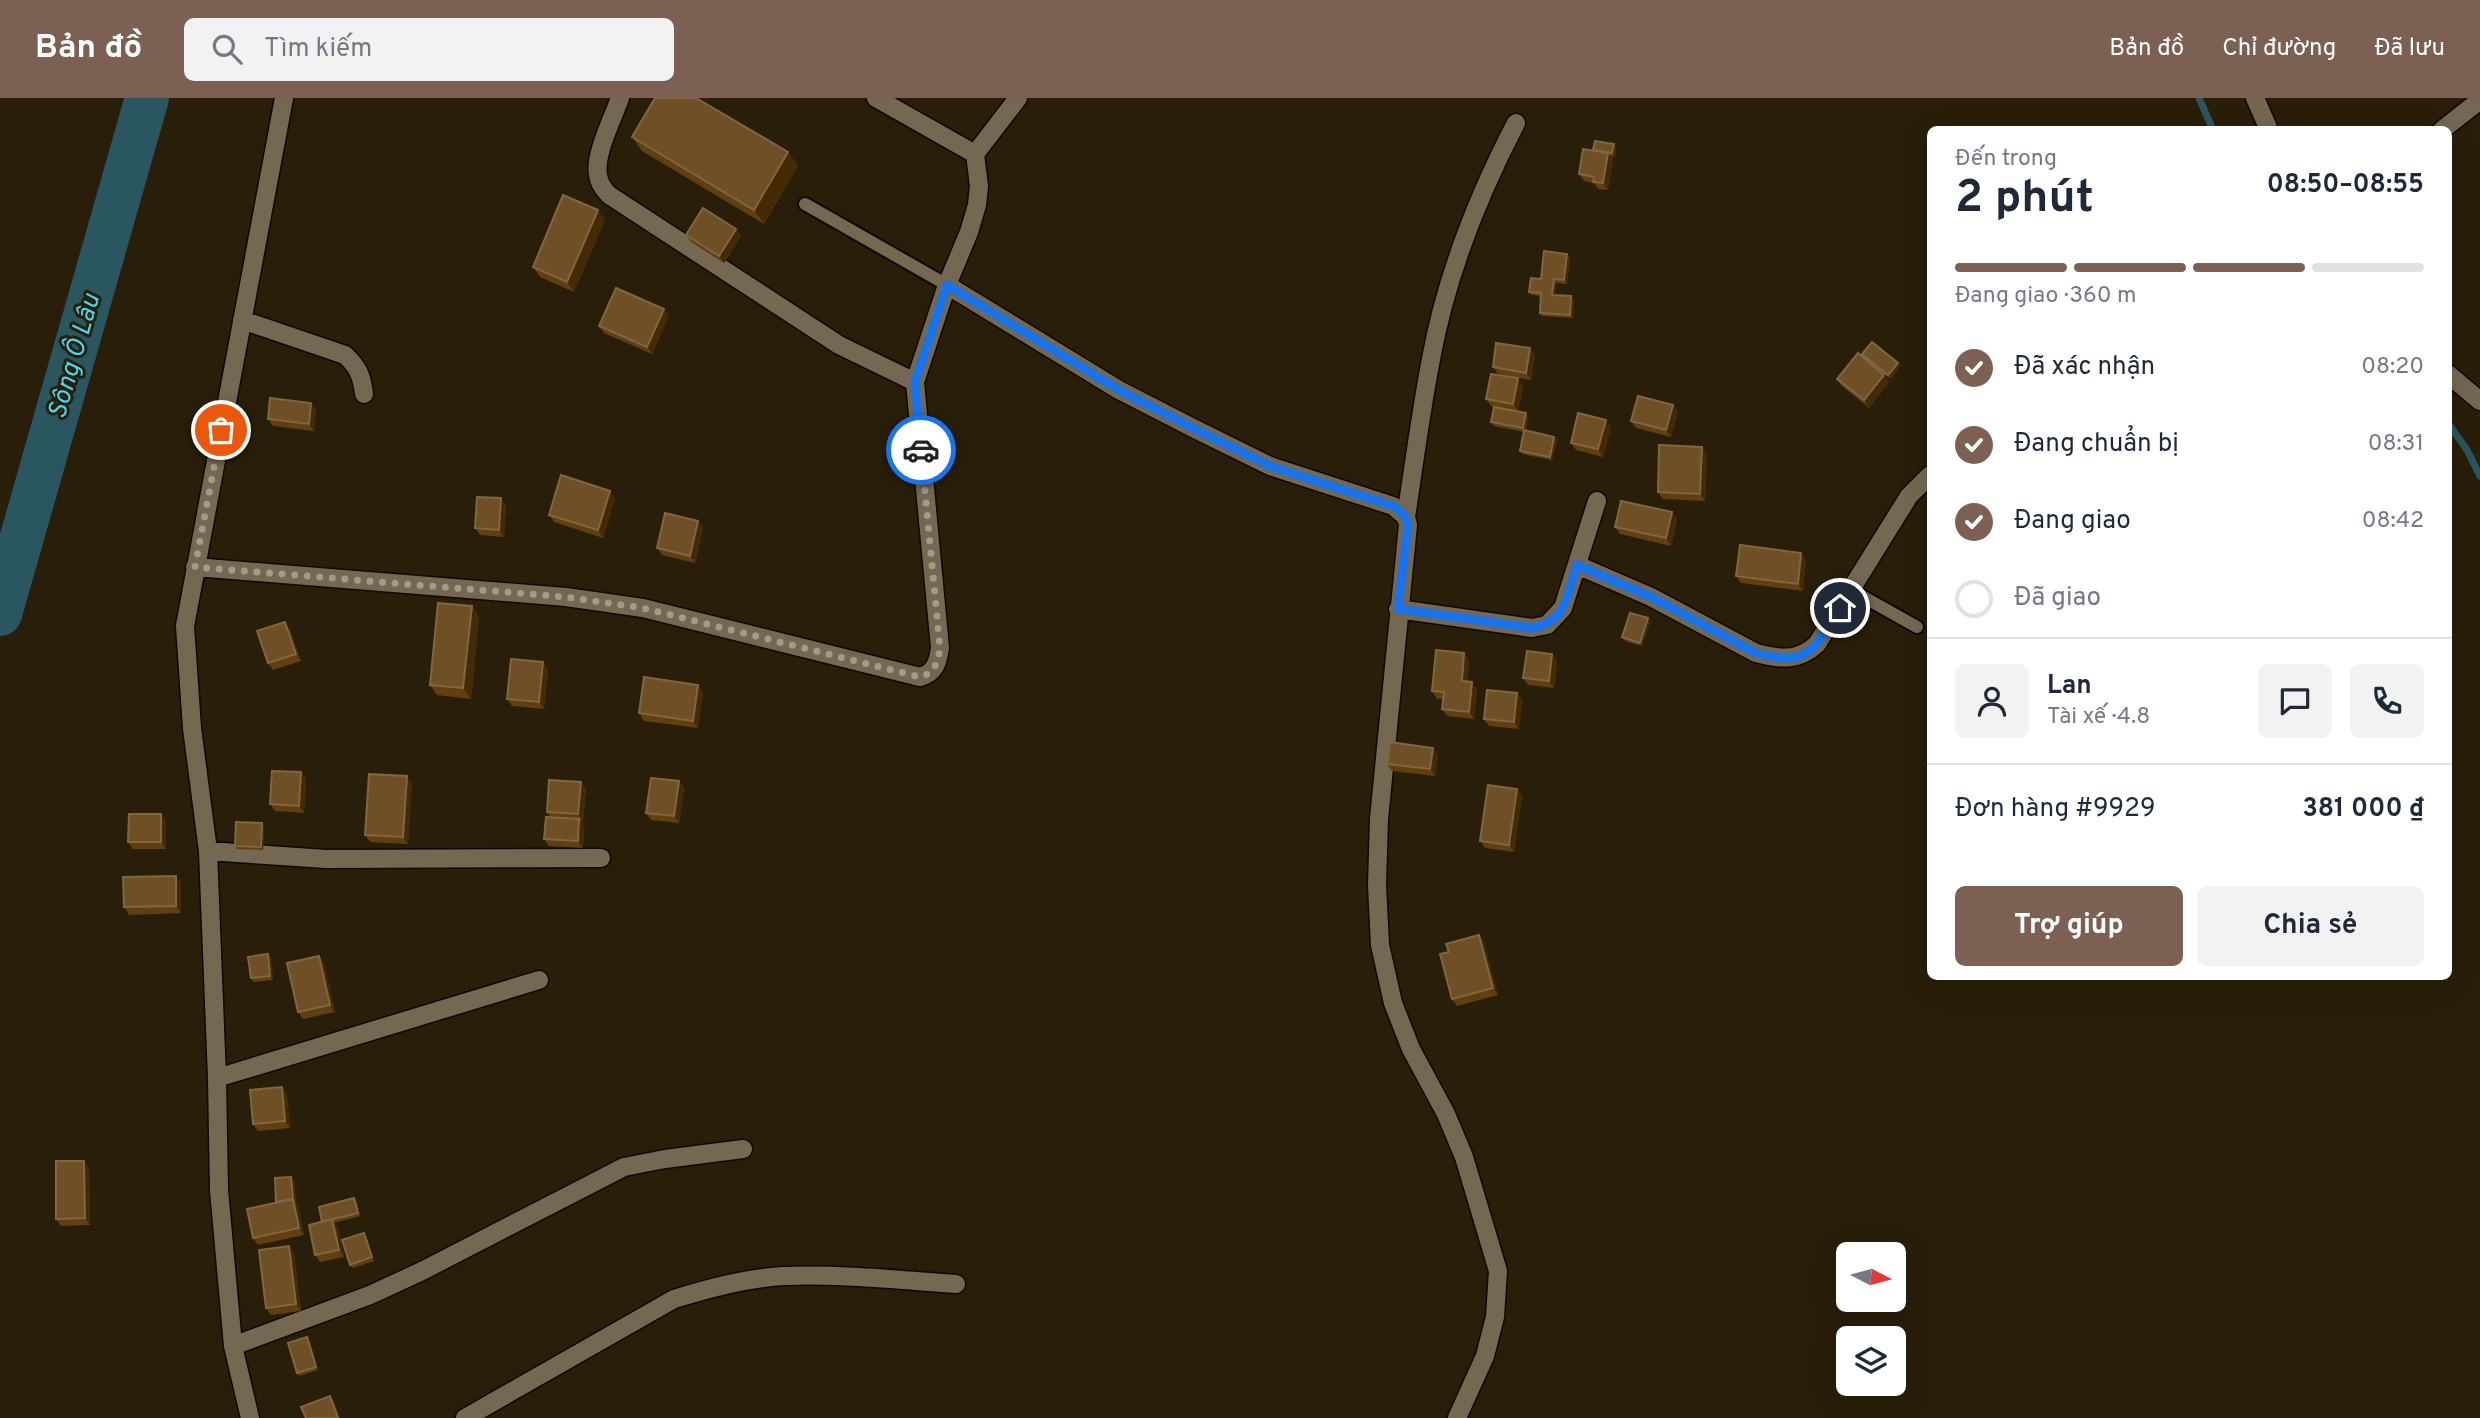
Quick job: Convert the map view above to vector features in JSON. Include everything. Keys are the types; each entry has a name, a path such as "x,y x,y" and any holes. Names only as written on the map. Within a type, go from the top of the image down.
{"street":[{"path":"250,1418 233,1346 219,1190 218,1078 208,851 191,728 185,626 284,98"},
{"path":"620,98 598,159 597,174 601,186 609,195 839,345 915,382"},
{"path":"876,98 975,154"},
{"path":"195,567 553,595 608,602 643,608 920,677 928,675 935,668 940,648 915,382 977,205 979,186 975,154 1018,98"},
{"path":"2257,99 2267,126"},
{"path":"2447,126 2480,100"},
{"path":"1457,1418 1485,1356 1495,1317 1498,1271 1464,1157 1446,1114 1411,1049 1393,1003 1380,945 1377,885 1379,819 1408,525 1406,517 1431,357 1443,307 1488,177 1516,123"},
{"path":"947,285 1119,390 1195,429 1270,466 1393,506 1406,517"},
{"path":"242,320 345,355 356,365 362,378 364,394"},
{"path":"2452,377 2480,401"},
{"path":"1577,565 1651,597 1756,653 1791,659 1807,653 1817,644 1909,496 1927,477"},
{"path":"1398,609 1532,628 1547,625 1563,608 1597,501"},
{"path":"208,851 326,859 601,858"},
{"path":"218,1078 539,980"},
{"path":"233,1346 370,1295 624,1167 743,1149"},
{"path":"466,1418 674,1299 697,1292 736,1282 782,1276 834,1276 956,1284"}],"lane":[{"path":"805,204 947,285"},
{"path":"1851,590 1917,627"}],"building":[{"path":"655,98 696,98 788,152 754,210 632,137"},
{"path":"1595,141 1614,144 1612,153 1593,150"},
{"path":"1583,149 1608,153 1603,183 1593,182 1594,177 1579,174"},
{"path":"563,195 598,210 567,282 533,267"},
{"path":"703,208 736,229 719,256 686,235"},
{"path":"1544,251 1567,254 1564,280 1554,279 1552,295 1571,296 1570,315 1540,313 1541,293 1529,292 1531,278 1541,279"},
{"path":"616,288 664,309 647,347 599,326"},
{"path":"1872,342 1898,363 1888,375 1862,354"},
{"path":"1496,343 1530,348 1526,373 1493,367"},
{"path":"1858,353 1884,375 1864,400 1837,379"},
{"path":"1491,374 1518,378 1513,404 1486,399"},
{"path":"1638,396 1673,405 1666,430 1631,421"},
{"path":"270,398 311,403 309,424 268,419"},
{"path":"1494,407 1526,413 1523,428 1491,422"},
{"path":"1578,413 1606,420 1598,449 1571,443"},
{"path":"1524,430 1554,437 1550,457 1520,451"},
{"path":"1659,445 1702,447 1700,494 1658,492"},
{"path":"561,475 610,491 598,530 549,515"},
{"path":"477,497 501,498 499,530 475,528"},
{"path":"1621,501 1672,512 1666,538 1615,527"},
{"path":"665,513 698,521 690,556 657,548"},
{"path":"1740,545 1801,553 1798,584 1736,576"},
{"path":"438,603 472,606 463,688 430,685"},
{"path":"1630,613 1648,618 1640,643 1622,637"},
{"path":"285,622 296,654 268,663 257,631"},
{"path":"1436,650 1464,653 1462,681 1472,682 1469,712 1442,709 1444,692 1432,691"},
{"path":"1527,651 1552,654 1549,681 1523,678"},
{"path":"511,659 543,662 539,702 507,699"},
{"path":"644,677 698,685 693,721 639,713"},
{"path":"1487,690 1517,693 1514,722 1484,719"},
{"path":"1390,742 1433,748 1430,769 1387,764"},
{"path":"272,771 301,772 299,806 270,804"},
{"path":"369,774 407,776 403,837 365,835"},
{"path":"651,778 679,781 674,816 646,813"},
{"path":"549,780 581,782 578,814 547,812"},
{"path":"1488,785 1517,789 1509,845 1480,841"},
{"path":"129,814 161,814 161,842 128,842"},
{"path":"546,817 579,819 578,841 544,839"},
{"path":"236,822 262,823 261,847 235,846"},
{"path":"176,876 176,906 124,907 123,877"},
{"path":"1479,935 1493,988 1452,999 1440,954 1449,952 1446,944"},
{"path":"268,954 270,976 251,978 248,957"},
{"path":"319,956 330,1005 298,1012 287,963"},
{"path":"282,1087 285,1121 253,1124 250,1090"},
{"path":"56,1161 84,1161 85,1218 56,1219"},
{"path":"291,1177 293,1199 276,1202 275,1178"},
{"path":"354,1198 358,1213 322,1222 319,1207"},
{"path":"293,1199 299,1228 253,1238 247,1209"},
{"path":"332,1219 339,1250 315,1255 309,1225"},
{"path":"364,1233 372,1257 350,1265 342,1240"},
{"path":"289,1246 296,1304 266,1308 259,1250"},
{"path":"307,1337 316,1367 297,1373 288,1343"},
{"path":"330,1396 338,1418 306,1418 301,1407"}],"waterway":[{"name":"Sông Ô Lâu","path":"0,614 147,98"},
{"path":"2199,98 2211,126"},
{"path":"2452,429 2480,476"}],"way so far":[{"path":"221,430 195,567 608,602 643,608 920,677 928,675 935,668 940,648 921,450"}],"route":[{"path":"921,450 915,382 947,285 1119,390 1195,429 1270,466 1393,506 1401,511 1408,525 1398,609 1532,628 1547,625 1563,608 1577,565 1651,597 1756,653 1791,659 1807,653 1817,644 1840,608"}]}
